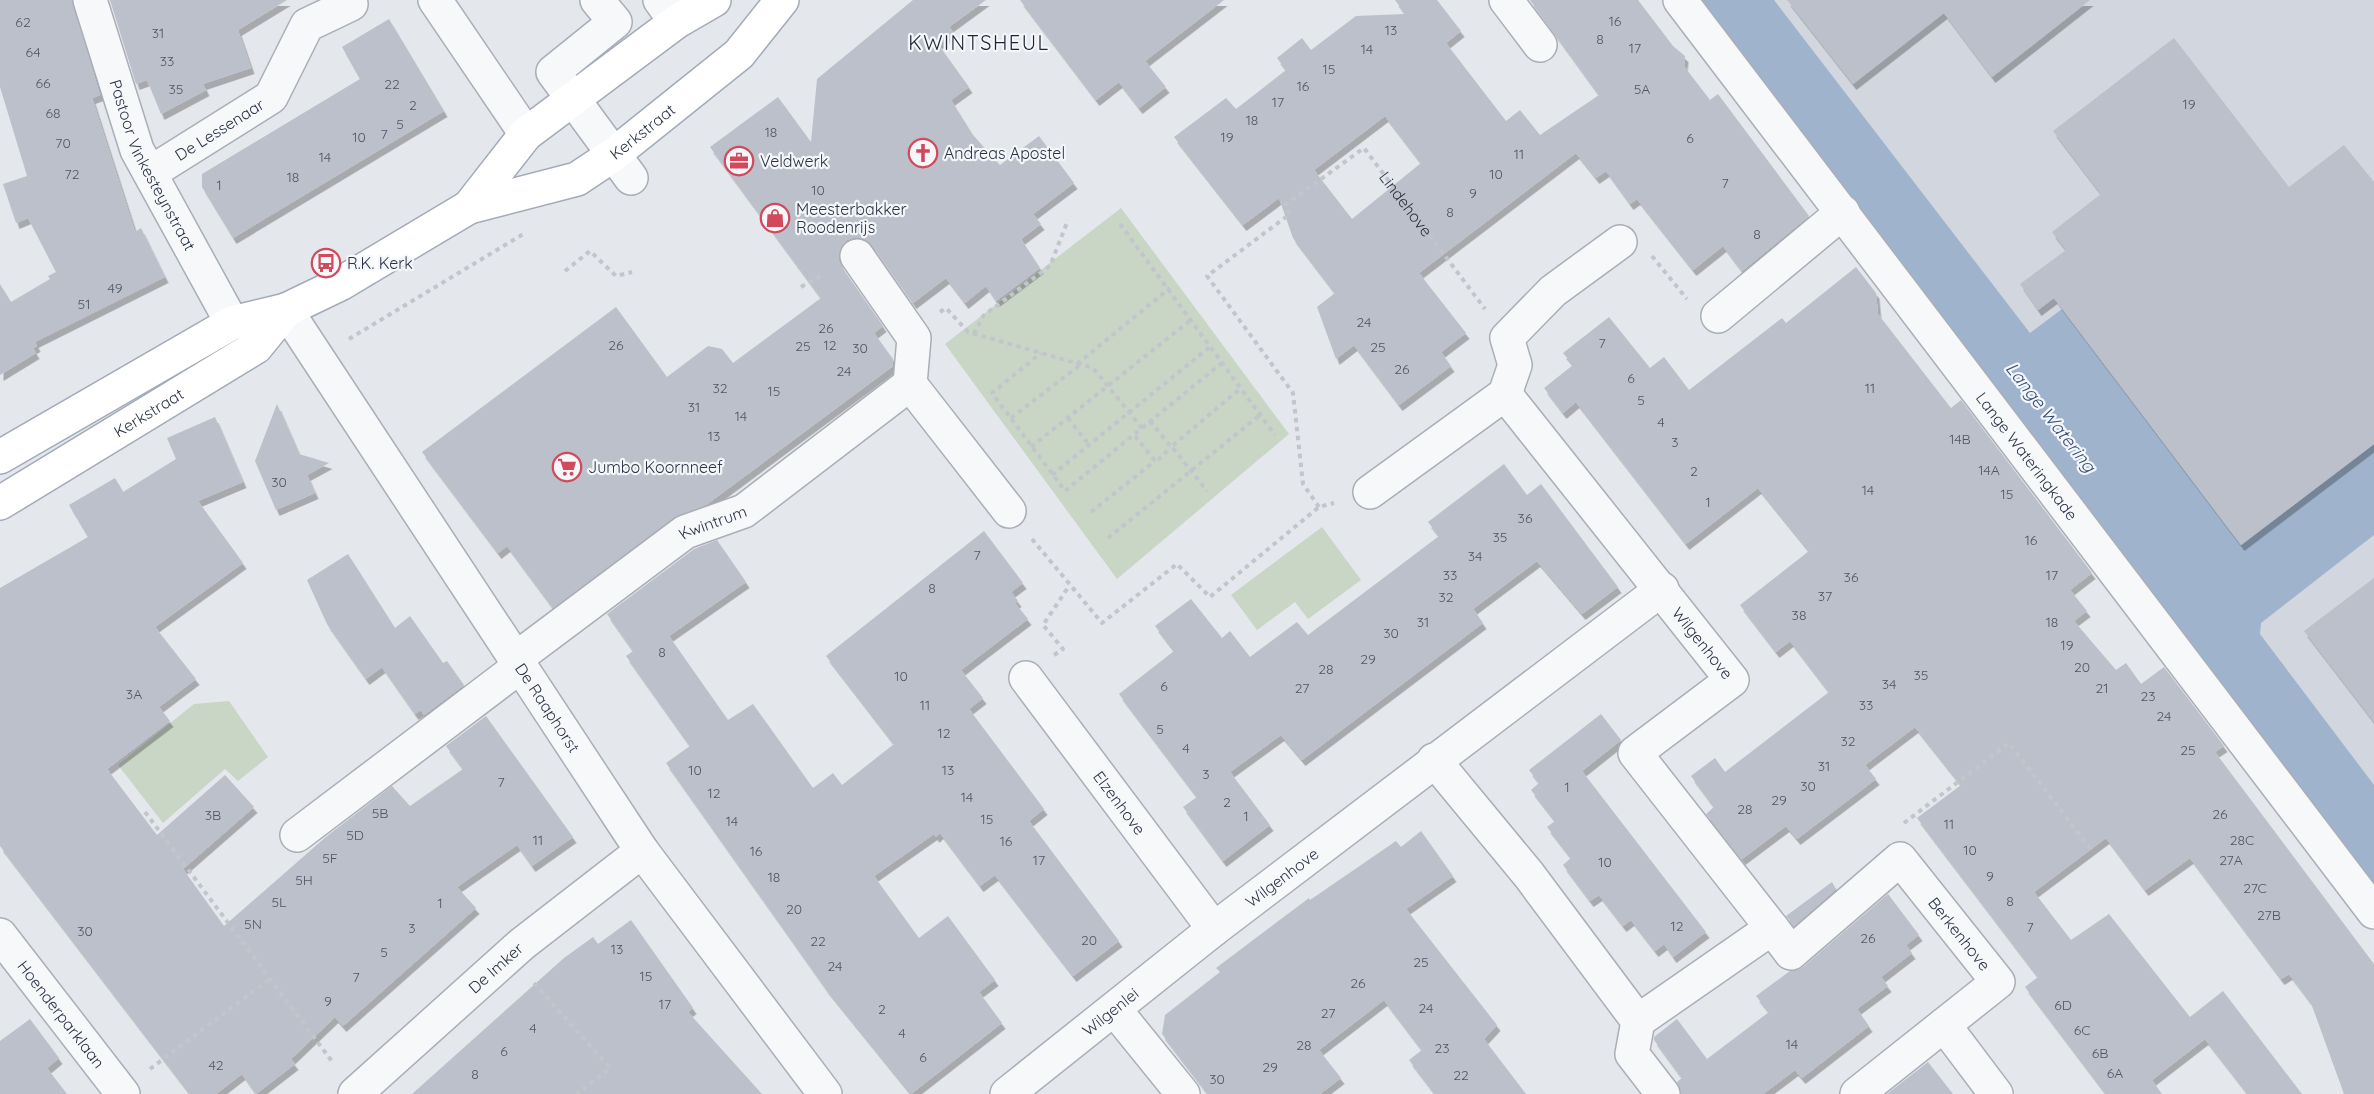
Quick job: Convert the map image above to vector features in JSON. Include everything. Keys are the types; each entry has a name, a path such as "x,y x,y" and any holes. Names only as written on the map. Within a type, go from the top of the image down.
{"main road":[{"name":"Kerkstraat","path":"469,207 526,134 573,100 668,11 714,0"},
{"name":"Kerkstraat","path":"0,457 232,323 286,310 340,284 469,207 622,166 740,54 782,0"},
{"name":"Kerkstraat","path":"0,503 256,347 286,310"}],"street":[{"name":"Pastoor Vinkesteynstraat","path":"90,0 144,161 232,323"},
{"path":"435,0 526,134"},
{"path":"597,0 615,22 553,72 622,166"},
{"path":"1506,0 1540,45"},
{"name":"Lange Wateringkade","path":"1680,0 1844,212 2374,912"},
{"name":"De Lessenaar","path":"144,161 271,97 308,25 351,4"},
{"path":"1718,316 1844,212"},
{"path":"1370,492 1505,394 1515,365 1507,338 1553,291 1620,242"},
{"path":"857,256 914,338 910,384 1009,511"},
{"name":"De Raaphorst","path":"286,310 642,851 825,1094"},
{"name":"Kwintrum","path":"297,835 685,532 744,511 910,384"},
{"path":"1505,394 1662,589"},
{"name":"Wilgenhove","path":"1214,929 1662,589 1732,680 1654,741 1635,753 1791,953 1900,859"},
{"name":"Elzenhove","path":"1026,678 1214,929"},
{"path":"1434,760 1529,875 1638,1021"},
{"name":"De Imker","path":"355,1094 509,956 642,851"},
{"name":"Berkenhove","path":"1857,1094 1998,982 1900,859"},
{"path":"1663,1094 1632,1054 1638,1021 1772,928"},
{"name":"Wilgenlei","path":"1007,1094 1214,929"},
{"name":"Hoenderparklaan","path":"0,935 9,968 122,1092"},
{"path":"1115,1010 1183,1094"},
{"path":"1944,1025 1996,1094"}],"path":[{"name":"Lindehove","path":"1318,507 1303,484 1293,393 1207,276 1290,214 1285,205 1364,148 1507,338"},
{"path":"974,334 983,316 1050,267 1068,220"},
{"path":"1120,224 1170,288 1275,435"},
{"path":"318,358 527,232"},
{"path":"1620,242 1644,247 1700,315 1718,316"},
{"path":"565,271 590,251 616,276 632,273"},
{"path":"1011,418 1170,288"},
{"path":"910,333 946,308 968,332 1093,368 1142,428"},
{"path":"1031,447 1192,319"},
{"path":"1052,475 1211,346"},
{"path":"1041,353 992,393 1065,491 1223,362"},
{"path":"1091,512 1172,448 1241,388"},
{"path":"1108,538 1260,415"},
{"path":"1068,418 1089,445"},
{"path":"1150,422 1207,491"},
{"path":"1135,436 1155,461"},
{"path":"1009,511 1102,623 1178,564 1210,597 1318,507 1370,492"},
{"path":"1026,678 1063,649 1043,625 1070,586"},
{"path":"1900,859 1884,838 2009,743 2090,848"},
{"path":"145,812 271,978 355,1094"},
{"path":"509,956 610,1068 577,1094"},
{"path":"122,1092 271,978"}],"shaded area":[{"path":"1752,0 2374,0 2374,800"}],"green space":[{"path":"1121,208 1289,434 1117,579 945,344"},
{"path":"1322,527 1361,580 1308,619 1295,602 1257,630 1231,595"},
{"path":"229,701 268,757 238,781 225,769 163,823 118,765 194,704"}],"water":[{"name":"Lange Watering","path":"1701,0 1774,0 2030,333 2062,309 2241,545 2374,444 2374,535 2261,623 2260,634 2374,785 2374,890"}],"building":[{"path":"0,0 72,0 100,95 92,98 135,232 141,228 165,277 35,342 37,346 33,348 36,353 0,375 0,284 11,302 50,279 48,276 56,272 28,218 16,223 3,184 27,176 0,87"},
{"path":"110,0 287,0 238,30 251,68 203,84 206,90 161,114 147,80 136,84"},
{"path":"913,0 986,0 949,27 953,32 938,44 969,87 951,100 973,135 1000,165 1039,136 1074,183 1033,214 1041,224 1021,239 1040,268 996,301 986,286 965,303 946,278 913,303 872,245 856,237 847,240 840,249 838,258 841,266 883,326 874,333 893,359 893,366 706,505 674,517 553,608 507,546 498,553 422,452 616,307 667,377 708,346 722,349 733,363 821,298 710,147 778,97 811,142 817,79"},
{"path":"1020,0 1224,0 1145,61 1166,87 1139,108 1119,82 1096,100"},
{"path":"1395,0 1437,0 1461,31 1446,43 1506,121 1520,110 1540,135 1599,95 1530,0 1638,0 1673,46 1685,56 1684,66 1710,100 1718,94 1809,216 1742,271 1723,246 1693,270 1637,199 1630,204 1606,171 1596,178 1576,153 1419,273 1466,333 1441,352 1451,366 1399,405 1354,345 1336,359 1317,307 1335,293 1293,238 1279,198 1243,225 1174,137 1226,98 1236,109 1286,70 1277,58 1302,38 1311,50 1356,16 1405,14","holes":["1385,116 1421,163 1352,219 1314,170"]},
{"path":"1787,0 2090,0 1992,77 1944,13 1853,84"},
{"path":"389,19 444,111 233,238 202,187 202,174 360,79 342,47"},
{"path":"2174,38 2289,187 2344,145 2374,182 2374,444 2241,545 2054,298 2038,310 2020,284 2066,250 2052,232 2101,194 2053,131"},
{"path":"1856,267 1876,293 1878,314 1951,408 1961,400 2092,573 2070,590 2087,611 2074,621 2116,670 2126,663 2141,684 2164,667 2224,746 2215,752 2374,964 2374,1094 2344,1094 2311,1003 2289,974 2281,979 2190,858 2145,890 2106,838 2034,892 2071,940 2109,914 2190,1017 2223,991 2302,1094 2248,1094 2205,1039 2152,1080 2162,1094 2106,1094 2025,987 2038,977 1917,818 1961,785 1915,727 1865,765 1876,779 1797,839 1786,826 1742,859 1706,814 1714,807 1691,776 1715,758 1725,772 1829,692 1790,641 1776,652 1740,605 1809,551 1758,488 1686,544 1576,402 1563,413 1544,388 1573,365 1563,353 1609,317 1650,368 1664,357 1689,390 1782,318 1786,323"},
{"path":"277,404 299,454 329,463 307,475 315,493 276,510 255,461"},
{"path":"215,417 243,482 198,501 243,563 155,627 196,679 159,707 170,721 107,769 157,835 225,775 254,807 183,869 224,926 327,836 392,786 410,806 463,769 446,746 486,716 573,837 532,866 517,845 457,887 476,908 343,1026 335,1017 291,1059 295,1064 256,1094 242,1074 216,1094 190,1094 0,846 0,588 88,537 69,505 115,478 123,492 176,459 167,438"},
{"path":"1504,464 1527,495 1541,484 1618,587 1582,614 1537,561 1473,609 1483,623 1302,760 1281,735 1230,772 1270,825 1223,861 1183,807 1197,797 1119,694 1174,651 1155,626 1191,599 1222,638 1230,631 1250,657 1297,622 1308,635 1439,536 1428,522"},
{"path":"984,531 1023,583 1011,592 1018,601 1015,603 1028,619 961,670 983,698 969,709 1044,809 1029,821 1119,941 1073,976 995,875 980,886 940,833 936,837 934,834 874,876 919,938 948,916 995,980 979,992 1002,1023 911,1094 826,989 666,763 690,746 626,656 633,651 607,614 694,549 717,540 746,582 669,636 728,720 753,704 813,788 833,773 842,785 894,744 826,656"},
{"path":"348,554 395,628 410,616 443,663 447,661 464,685 424,715 421,710 415,714 382,667 366,679 327,624 307,580"},
{"path":"2374,578 2374,722 2304,631"},
{"path":"1601,714 1621,740 1582,771 1706,932 1673,957 1664,944 1655,951 1631,920 1623,926 1599,895 1590,901 1563,865 1571,858 1547,827 1555,821 1531,790 1539,783 1529,770"},
{"path":"1421,831 1453,876 1406,909 1497,1025 1484,1039 1526,1094 1435,1094 1409,1060 1422,1050 1384,1000 1319,1050 1341,1078 1320,1094 1208,1094 1162,1034 1165,1015 1220,972 1216,968 1309,898 1310,900 1396,841 1401,847"},
{"path":"1832,882 1836,889 1794,926 1786,916"},
{"path":"1888,894 1919,935 1906,945 1912,953 1881,977 1888,986 1857,1009 1869,1026 1802,1078 1795,1070 1763,1094 1681,1094 1677,1082 1682,1078 1654,1037 1677,1019 1707,1059 1769,1012 1756,996 1790,971 1803,967"},
{"path":"631,920 693,1008 688,1012 762,1094 412,1094 564,958 593,937 598,944"},
{"path":"30,1019 59,1058 47,1068 67,1094 0,1094 0,1041"},
{"path":"1928,1062 1953,1094 1887,1094"}],"place":[{"name":"Andreas Apostel","path":"923,153"},
{"name":"Veldwerk","path":"739,161"},
{"name":"Meesterbakker Roodenrijs","path":"775,218"},
{"name":"R.K. Kerk","path":"326,263"},
{"name":"Jumbo Koornneef","path":"567,467"}],"district":[{"name":"KWINTSHEUL","path":"979,42"}]}
